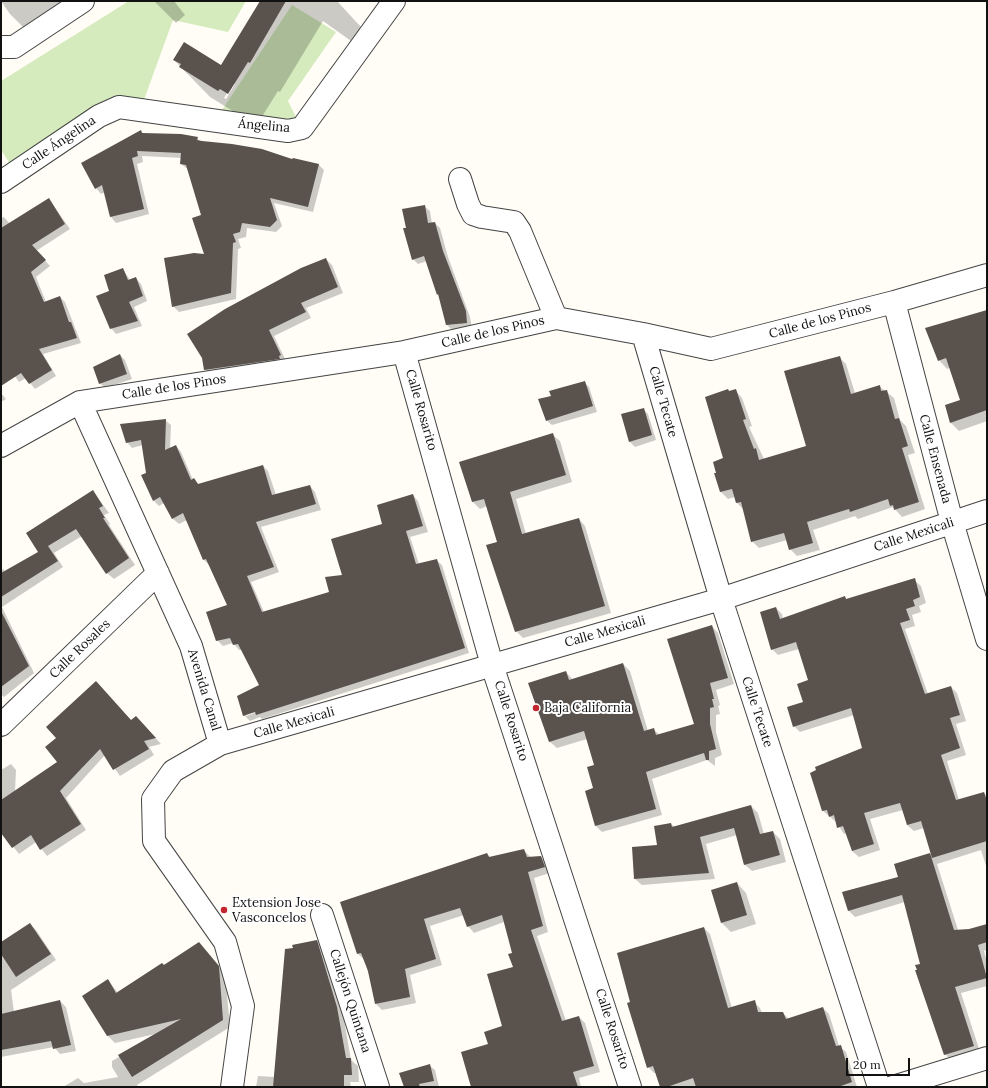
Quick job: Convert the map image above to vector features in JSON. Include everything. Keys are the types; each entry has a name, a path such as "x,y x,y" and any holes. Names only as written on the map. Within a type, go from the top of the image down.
{"street":[{"path":"1,47 14,47 83,1"},
{"name":"Ángelina","path":"119,107 288,131 302,128 394,1"},
{"name":"Calle Ángelina","path":"1,182 99,116 119,107"},
{"path":"460,179 468,204 473,214 482,218 514,222 520,231 556,318"},
{"name":"Calle de los Pinos","path":"1,446 80,402 404,352 556,318 643,334 711,349 894,302 987,275"},
{"name":"Calle Ensenada","path":"894,302 952,522 987,639"},
{"name":"Calle Tecate","path":"643,334 721,599 880,1087"},
{"name":"Calle Rosarito","path":"404,352 492,665 630,1087"},
{"name":"Avenida Canal","path":"80,402 191,646 220,744 173,771 153,800 154,841 225,942 243,1006 232,1087"},
{"name":"Calle Mexicali","path":"220,744 721,599 987,511"},
{"name":"Calle Rosales","path":"1,725 158,573"},
{"name":"Callejón Quintana","path":"322,915 378,1087"},
{"path":"893,1087 987,1058"}],"green space":[{"path":"129,1 246,1 228,32 173,20 141,108 122,108 16,173 1,150 1,81"},
{"path":"292,5 336,32 288,101 296,117 287,122 222,110"}],"building":[{"path":"260,1 286,1 250,63 248,62 228,94 220,89 218,91 179,67 181,64 173,60 184,42 221,65"},
{"path":"141,130 142,133 181,134 198,137 197,140 202,141 262,149 292,159 319,164 308,207 270,198 277,220 270,227 242,223 240,232 233,234 236,242 233,243 231,293 172,307 164,258 194,253 204,254 192,218 201,215 186,165 180,164 181,153 137,151 138,156 132,158 144,209 110,217 102,185 95,189 81,163"},
{"path":"49,198 65,224 32,245 46,260 31,272 44,302 60,296 69,322 71,322 77,338 39,349 52,370 29,384 21,373 1,386 1,228"},
{"path":"425,205 428,223 435,222 443,251 466,311 467,323 446,325 438,294 437,295 424,256 412,260 403,228 406,228 402,209"},
{"path":"326,258 338,287 301,303 306,312 269,330 281,355 279,356 280,359 204,370 202,358 187,334 225,309 301,268"},
{"path":"123,268 128,280 136,277 143,296 129,302 138,321 110,329 96,296 109,291 104,275"},
{"path":"987,310 987,410 950,423 945,405 960,400 946,358 938,361 925,328"},
{"path":"120,354 127,374 99,384 93,367"},
{"path":"840,356 851,394 880,385 881,391 887,390 895,419 899,418 908,446 902,448 919,502 894,510 893,505 890,506 888,499 850,512 849,509 807,522 813,543 789,550 784,533 751,542 741,502 736,503 732,489 720,492 714,473 716,473 713,462 723,458 705,397 728,389 729,391 736,389 746,419 743,420 754,449 756,448 759,460 806,446 784,371"},
{"path":"585,381 593,406 546,421 538,399 551,396 549,391"},
{"path":"644,408 652,435 629,442 621,414"},
{"path":"166,419 165,450 176,445 191,480 194,478 198,484 263,465 272,495 310,485 316,504 256,522 274,567 247,576 262,612 329,592 325,577 342,575 331,539 382,524 377,505 413,494 423,526 406,531 416,564 437,559 465,648 256,715 255,712 243,716 237,696 259,685 238,644 233,645 230,638 216,641 206,612 227,605 206,559 203,560 183,513 172,519 160,497 153,501 141,475 146,473 141,440 126,443 120,424"},
{"path":"553,433 566,475 510,492 522,534 579,518 605,606 515,632 486,545 497,542 484,499 472,502 459,462"},
{"path":"93,490 103,506 99,508 105,518 103,518 129,558 106,574 76,529 48,546 58,561 1,597 1,573 38,552 26,533"},
{"path":"915,578 920,597 913,600 915,606 906,609 910,620 900,623 925,694 951,686 960,715 950,718 960,748 941,755 956,800 984,792 987,801 987,841 932,858 921,821 907,825 900,803 864,813 874,844 852,851 843,826 837,828 834,815 829,817 827,810 822,811 810,773 816,770 815,767 862,748 851,708 793,727 787,707 803,702 797,684 808,680 796,642 771,650 760,612 776,607 780,619 845,596 846,599"},
{"path":"1,611 29,666 1,687"},
{"path":"712,625 728,678 710,683 714,699 712,699 714,707 710,708 710,724 716,749 709,751 709,760 706,760 704,753 646,772 656,809 595,826 585,791 593,788 587,767 594,765 584,731 549,742 528,683 566,671 569,680 623,663 644,731 654,728 656,735 694,724 667,639"},
{"path":"96,681 131,720 136,716 156,738 144,741 149,749 113,770 100,749 60,791 81,824 40,850 31,835 12,848 1,833 1,800 57,762 45,747 56,738 46,727"},
{"path":"751,805 760,834 773,831 780,855 744,865 734,828 700,837 709,873 634,879 632,847 657,845 654,826 671,823 672,827"},
{"path":"524,849 527,857 541,856 545,867 528,872 543,926 531,930 562,1021 579,1016 594,1066 573,1072 578,1087 471,1087 461,1052 488,1044 484,1032 502,1026 487,974 513,967 508,954 512,953 502,915 467,927 460,908 424,919 436,959 405,969 410,997 375,1004 368,971 361,953 357,954 340,902 487,853 489,857"},
{"path":"930,853 954,930 969,929 987,924 987,942 978,945 987,978 955,987 974,1046 944,1055 915,970 917,970 915,965 920,964 902,895 848,911 842,892 898,877 894,864"},
{"path":"737,882 747,915 721,923 711,890"},
{"path":"30,923 51,954 16,977 1,954 1,942"},
{"path":"704,927 728,1008 755,1000 758,1012 783,1012 786,1019 823,1007 836,1046 841,1045 852,1082 838,1087 696,1087 693,1078 667,1087 660,1087 653,1066 647,1068 627,1003 630,1002 617,953"},
{"path":"317,940 337,1007 346,1058 351,1058 352,1075 344,1075 344,1087 273,1087 285,949 293,948 292,945"},
{"path":"199,942 219,966 223,1020 132,1077 118,1055 181,1019 107,1036 82,996 108,979 116,993 162,963 164,965"},
{"path":"60,1000 71,1045 53,1049 51,1041 1,1050 1,1014"},
{"path":"430,1064 434,1081 419,1084 420,1087 404,1087 399,1073"}],"place":[{"name":"Baja California","path":"536,708"},
{"name":"Extension Jose Vasconcelos","path":"224,910"}]}
